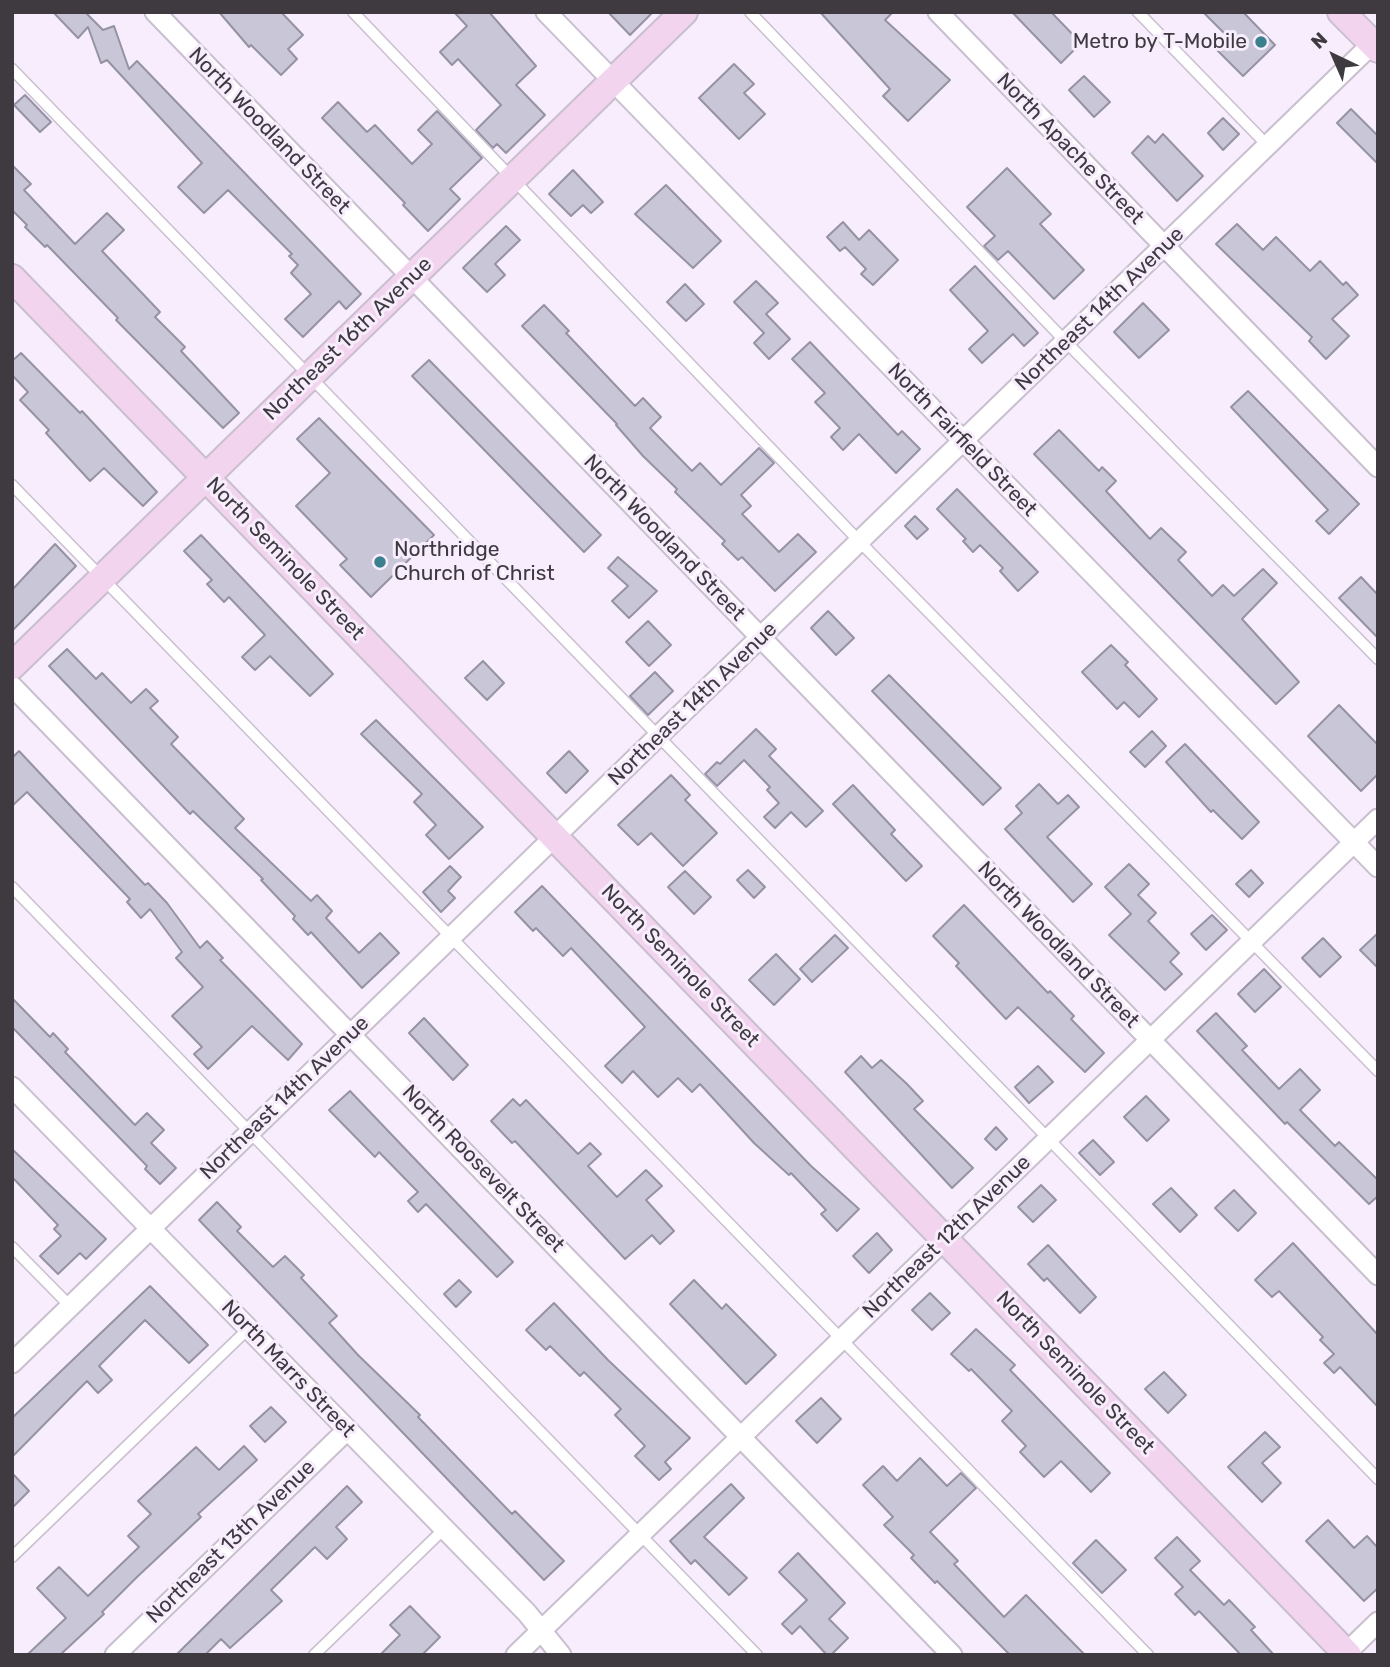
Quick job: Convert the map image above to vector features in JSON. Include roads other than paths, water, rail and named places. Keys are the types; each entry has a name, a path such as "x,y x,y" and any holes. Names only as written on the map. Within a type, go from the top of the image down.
{"street":[{"name":"North Woodland Street","path":"155,12 1378,1275"},
{"name":"North Fairfield Street","path":"547,12 1378,867"},
{"name":"Northeast 16th Avenue","path":"12,666 684,12"},
{"name":"North Apache Street","path":"938,12 1378,467"},
{"path":"1341,12 1375,47"},
{"name":"Northeast 14th Avenue","path":"12,1363 1268,146 1375,47"},
{"name":"North Seminole Street","path":"12,278 1346,1654"},
{"name":"North Roosevelt Street","path":"12,686 952,1655"},
{"name":"Northeast 12th Avenue","path":"516,1655 1378,819"},
{"name":"North Marrs Street","path":"12,1087 444,1529 561,1655"},
{"name":"Northeast 13th Avenue","path":"115,1655 347,1430"},
{"path":"1346,1654 1378,1622"}],"lane":[{"path":"353,12 860,542 1378,1071"},
{"path":"750,12 1066,342 1378,659"},
{"path":"1138,12 1268,146"},
{"path":"12,69 657,738 1378,1479"},
{"path":"12,485 1148,1655"},
{"path":"12,887 757,1655"},
{"path":"12,1247 70,1306"},
{"path":"12,1557 248,1329"},
{"path":"314,1655 444,1529"}],"place":[{"name":"Metro by T-Mobile","path":"1261,42"},
{"name":"Northridge Church of Christ","path":"380,562"}]}
